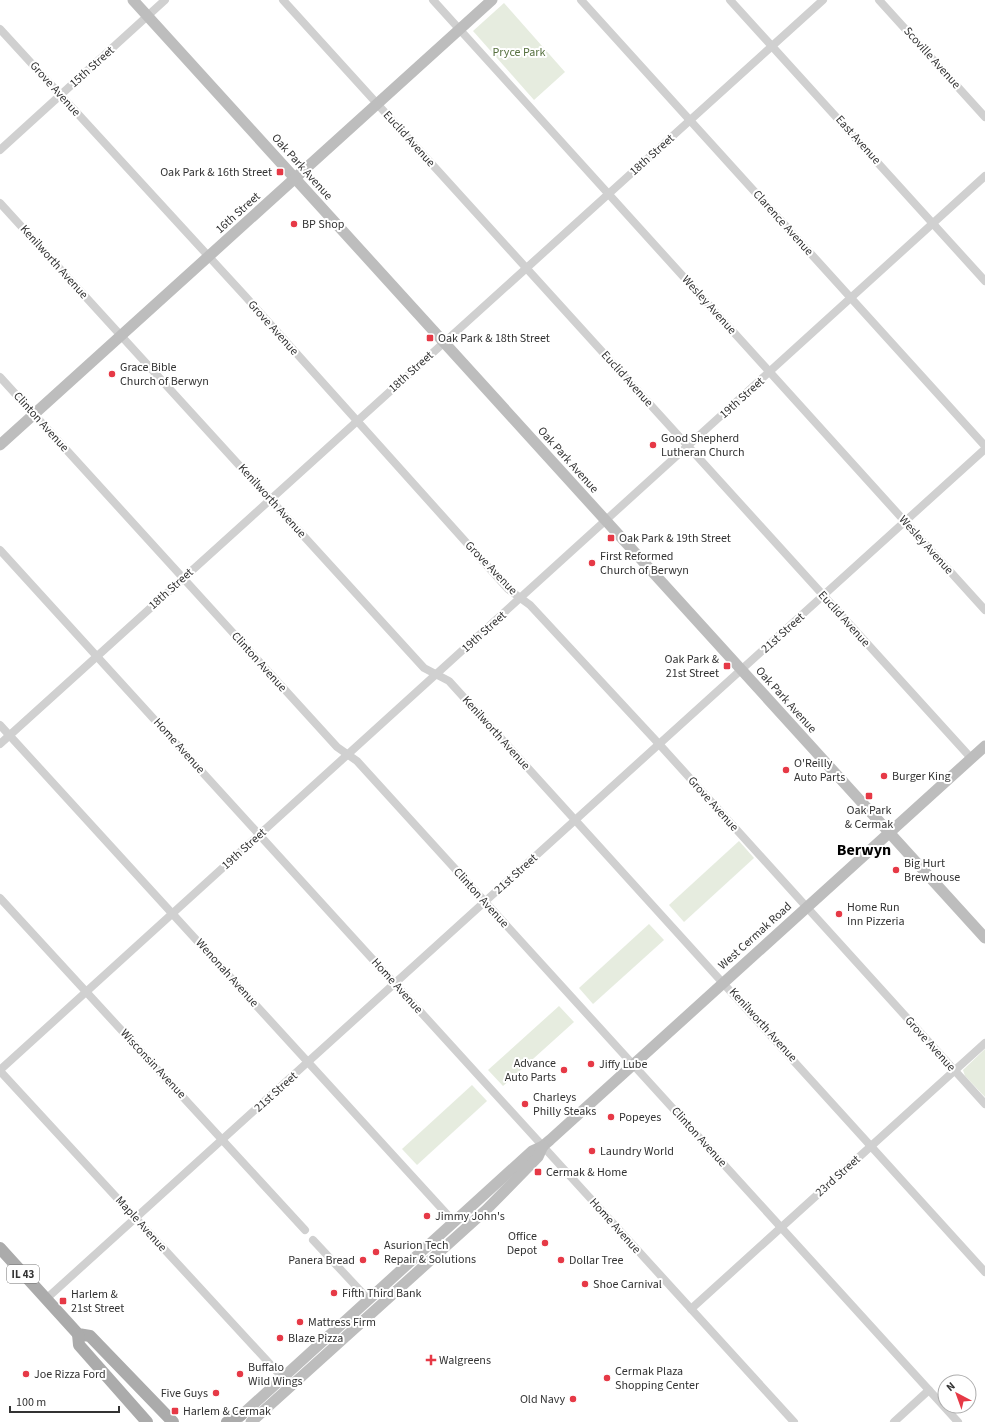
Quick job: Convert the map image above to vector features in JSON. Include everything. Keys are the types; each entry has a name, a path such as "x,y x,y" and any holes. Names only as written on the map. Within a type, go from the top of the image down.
{"main road":[{"name":"IL 43","path":"0,1248 78,1334 79,1345 147,1422"},
{"name":"IL 43","path":"78,1334 90,1336 173,1422"},
{"path":"227,1422 242,1420"}],"street":[{"name":"Oak Park Avenue","path":"133,0 985,938"},
{"name":"15th Street","path":"0,150 165,0"},
{"name":"Euclid Avenue","path":"283,0 971,758"},
{"name":"Wesley Avenue","path":"433,0 985,610"},
{"name":"16th Street","path":"0,445 492,0"},
{"name":"Clarence Avenue","path":"581,0 985,446"},
{"name":"East Avenue","path":"730,0 985,281"},
{"name":"18th Street","path":"0,744 357,422 771,45 823,0"},
{"name":"Scoville Avenue","path":"879,0 985,117"},
{"name":"Grove Avenue","path":"0,28 209,257 508,589 530,606 659,744 985,1104"},
{"name":"19th Street","path":"0,1071 770,373 985,176"},
{"name":"Kenilworth Avenue","path":"0,203 424,668 449,682 724,982 985,1272"},
{"name":"Clinton Avenue","path":"0,376 337,747 357,762 958,1422"},
{"name":"21st Street","path":"46,1299 985,449"},
{"name":"Home Avenue","path":"0,550 794,1422"},
{"name":"Wenonah Avenue","path":"0,725 454,1222"},
{"name":"West Cermak Road","path":"242,1420 282,1377 532,1151 543,1146 888,832 985,746"},
{"name":"Wisconsin Avenue","path":"0,898 305,1230"},
{"name":"23rd Street","path":"691,1309 985,1043"},
{"name":"Maple Avenue","path":"0,1071 282,1377"},
{"name":"West Cermak Road","path":"242,1420 486,1210 538,1157 543,1146"},
{"path":"313,1240 368,1299"},
{"path":"894,1422 929,1390"}],"green space":[{"name":"Pryce Park","path":"504,3 565,72 534,100 473,31"},
{"path":"739,841 754,858 684,922 669,905"},
{"path":"649,924 664,940 593,1004 579,988"},
{"path":"559,1006 574,1022 503,1086 488,1070"},
{"path":"985,1049 985,1097 965,1076 963,1070"},
{"path":"472,1085 487,1101 417,1165 402,1149"}],"place":[{"name":"Oak Park & 16th Street","path":"280,172"},
{"name":"BP Shop","path":"294,224"},
{"name":"Oak Park & 18th Street","path":"430,338"},
{"name":"Grace Bible Church of Berwyn","path":"112,374"},
{"name":"Good Shepherd Lutheran Church","path":"653,445"},
{"name":"Oak Park & 19th Street","path":"611,538"},
{"name":"First Reformed Church of Berwyn","path":"592,563"},
{"name":"Oak Park & 21st Street","path":"727,666"},
{"name":"O'Reilly Auto Parts","path":"786,770"},
{"name":"Burger King","path":"884,776"},
{"name":"Oak Park & Cermak","path":"869,796"},
{"name":"Big Hurt Brewhouse","path":"896,870"},
{"name":"Home Run Inn Pizzeria","path":"839,914"},
{"name":"Jiffy Lube","path":"591,1064"},
{"name":"Advance Auto Parts","path":"564,1070"},
{"name":"Charleys Philly Steaks","path":"525,1104"},
{"name":"Popeyes","path":"611,1117"},
{"name":"Laundry World","path":"592,1151"},
{"name":"Cermak & Home","path":"538,1172"},
{"name":"Jimmy John's","path":"427,1216"},
{"name":"Office Depot","path":"545,1243"},
{"name":"Asurion Tech Repair & Solutions","path":"376,1252"},
{"name":"Panera Bread","path":"363,1260"},
{"name":"Dollar Tree","path":"561,1260"},
{"name":"Shoe Carnival","path":"585,1284"},
{"name":"Fifth Third Bank","path":"334,1293"},
{"name":"Harlem & 21st Street","path":"63,1301"},
{"name":"Mattress Firm","path":"300,1322"},
{"name":"Blaze Pizza","path":"280,1338"},
{"name":"Walgreens","path":"431,1360"},
{"name":"Joe Rizza Ford","path":"26,1374"},
{"name":"Buffalo Wild Wings","path":"240,1374"},
{"name":"Cermak Plaza Shopping Center","path":"607,1378"},
{"name":"Five Guys","path":"216,1393"},
{"name":"Old Navy","path":"573,1399"},
{"name":"Harlem & Cermak","path":"175,1411"}],"district":[{"name":"Berwyn","path":"864,850"}]}
